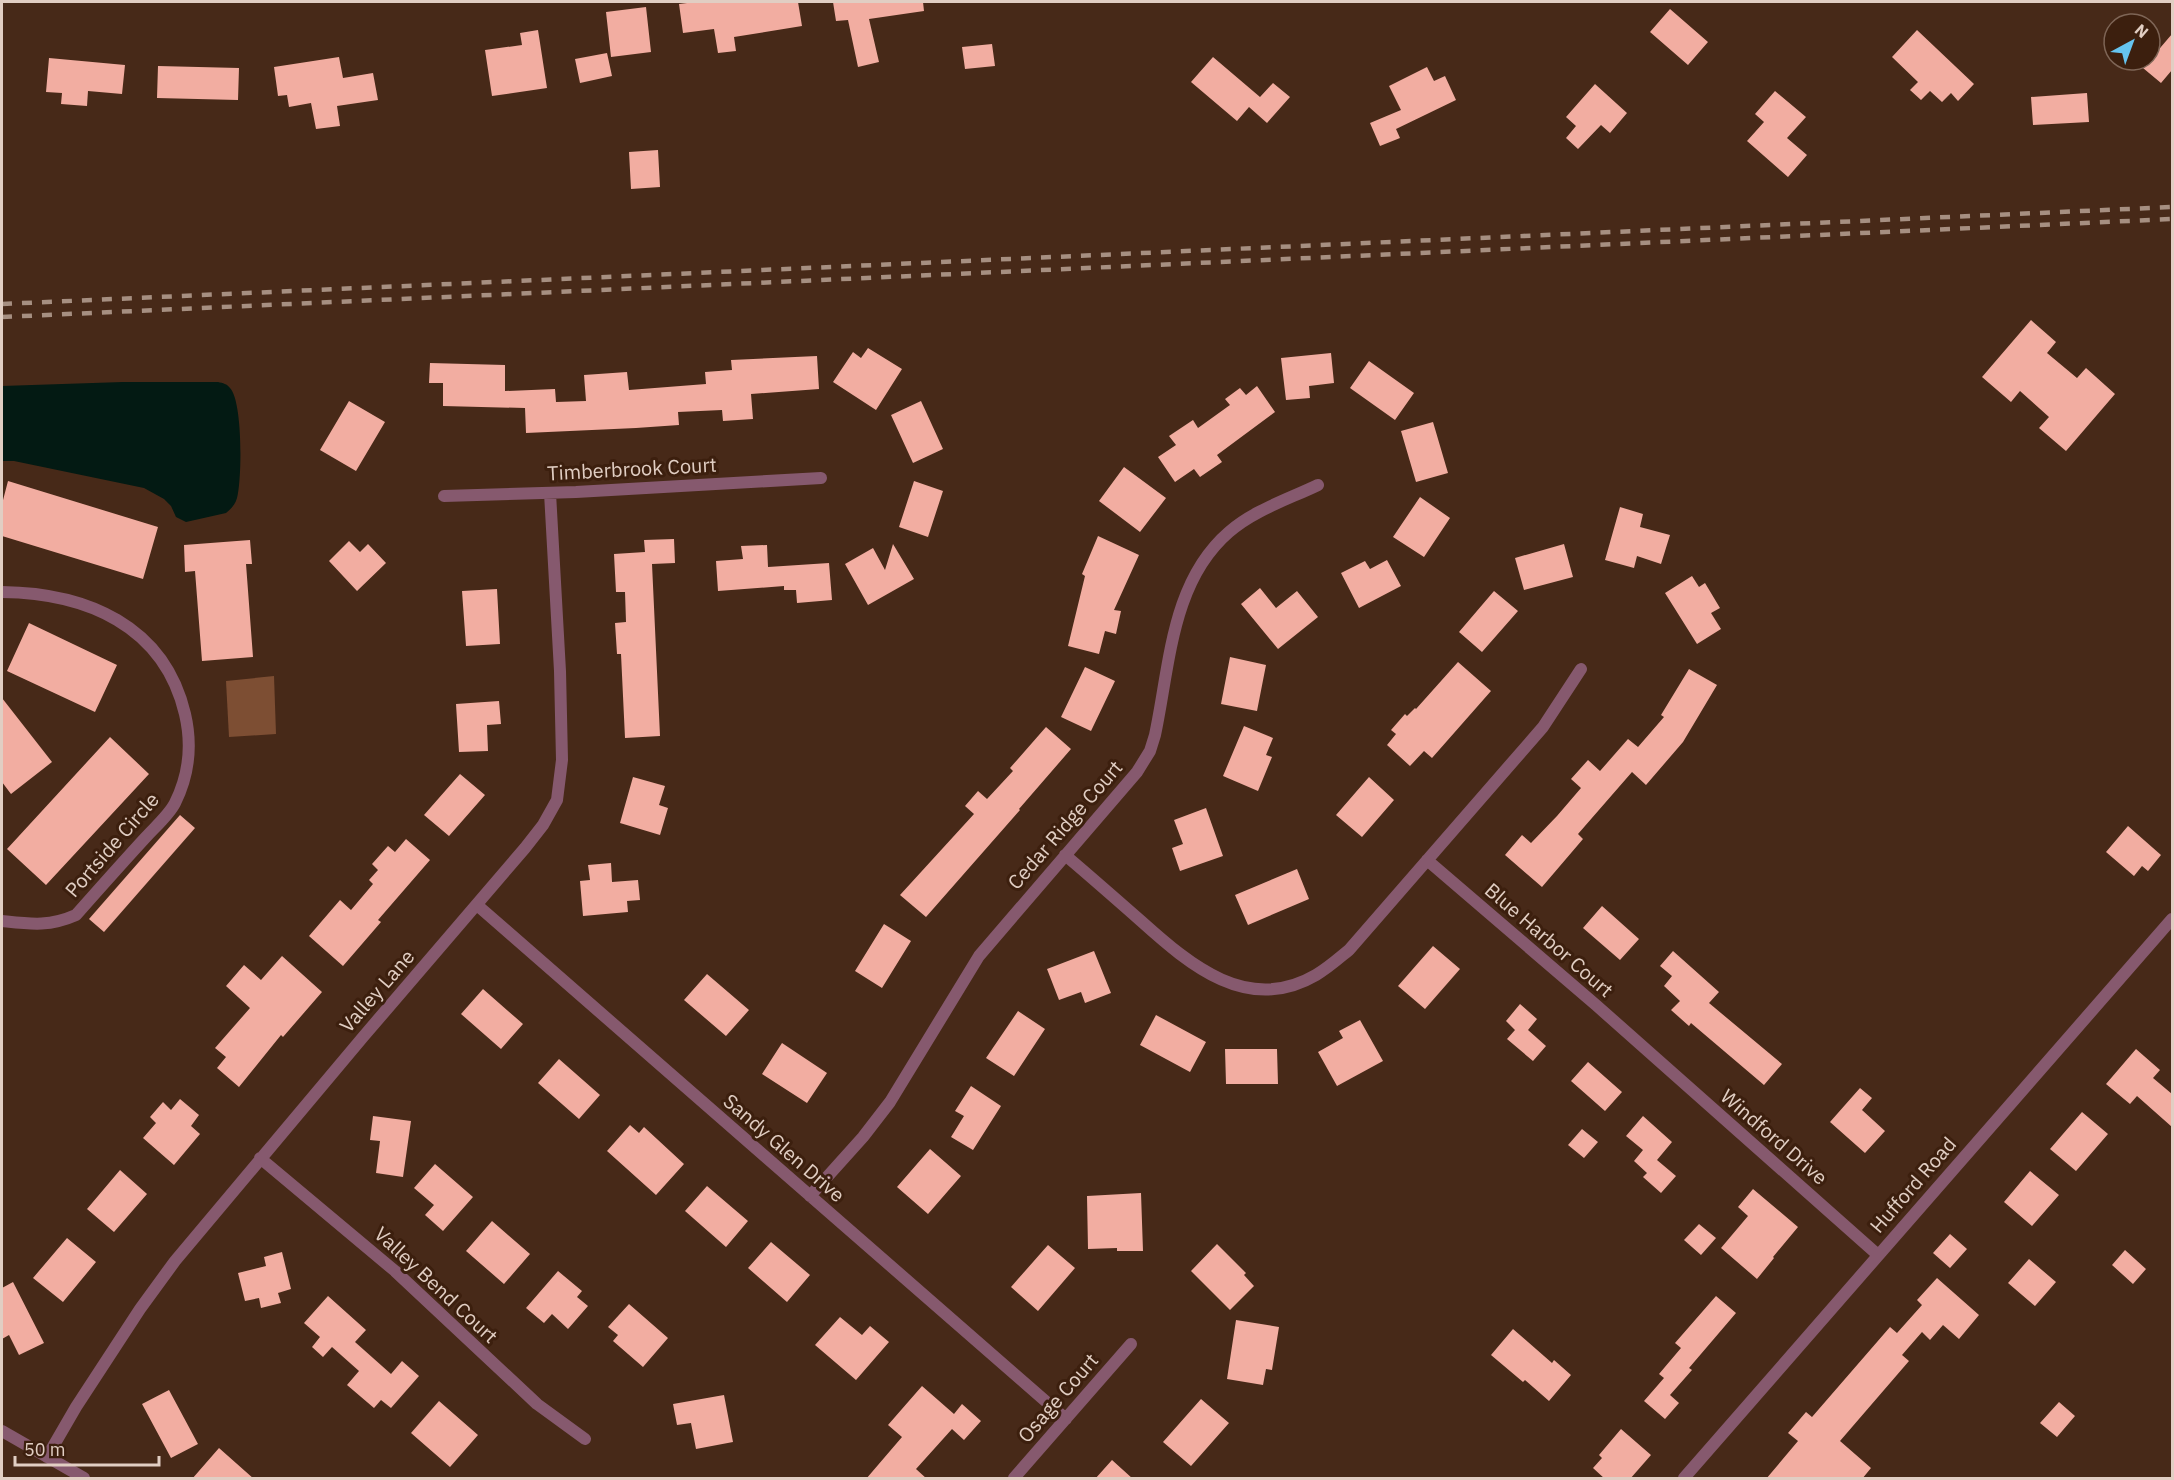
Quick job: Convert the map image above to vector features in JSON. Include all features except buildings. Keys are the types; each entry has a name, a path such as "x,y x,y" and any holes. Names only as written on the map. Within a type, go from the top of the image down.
{"street":[{"name":"Timberbrook Court","path":"444,496 550,493 821,478"},
{"name":"Cedar Ridge Court","path":"810,1196 863,1137 890,1102 979,956 1137,772 1149,751 1159,715 1184,596 1206,556 1229,531 1244,521 1318,485"},
{"name":"Valley Lane","path":"48,1457 76,1407 140,1309 175,1261 260,1158 477,905 543,825 557,800 562,760 560,671 550,493"},
{"name":"Portside Circle","path":"2,592 27,592 60,597 90,607 144,638 172,676 183,704 190,753 184,779 174,804 76,915 59,922 41,925 2,921"},
{"path":"1065,855 1195,966 1234,985 1263,989 1288,987 1327,968 1348,950 1543,727 1581,669"},
{"name":"Blue Harbor Court","path":"1427,860 1645,1049"},
{"name":"Sandy Glen Drive","path":"477,905 1066,1419"},
{"name":"Hufford Road","path":"1684,1479 2172,919"},
{"name":"Windford Drive","path":"1645,1049 1878,1255"},
{"name":"Valley Bend Court","path":"260,1158 395,1271 537,1404 585,1439"},
{"name":"Osage Court","path":"1014,1479 1131,1344"},
{"path":"2,1431 84,1479"}],"shaded area":[{"path":"218,382 230,388 237,408 240,459 237,498 233,507 226,513 186,522 176,517 171,506 164,499 144,488 14,461 2,461 2,386"},
{"path":"274,676 276,734 229,737 226,681"}],"railway":[{"path":"2,304 2172,207"},
{"path":"2,317 2172,219"}]}
